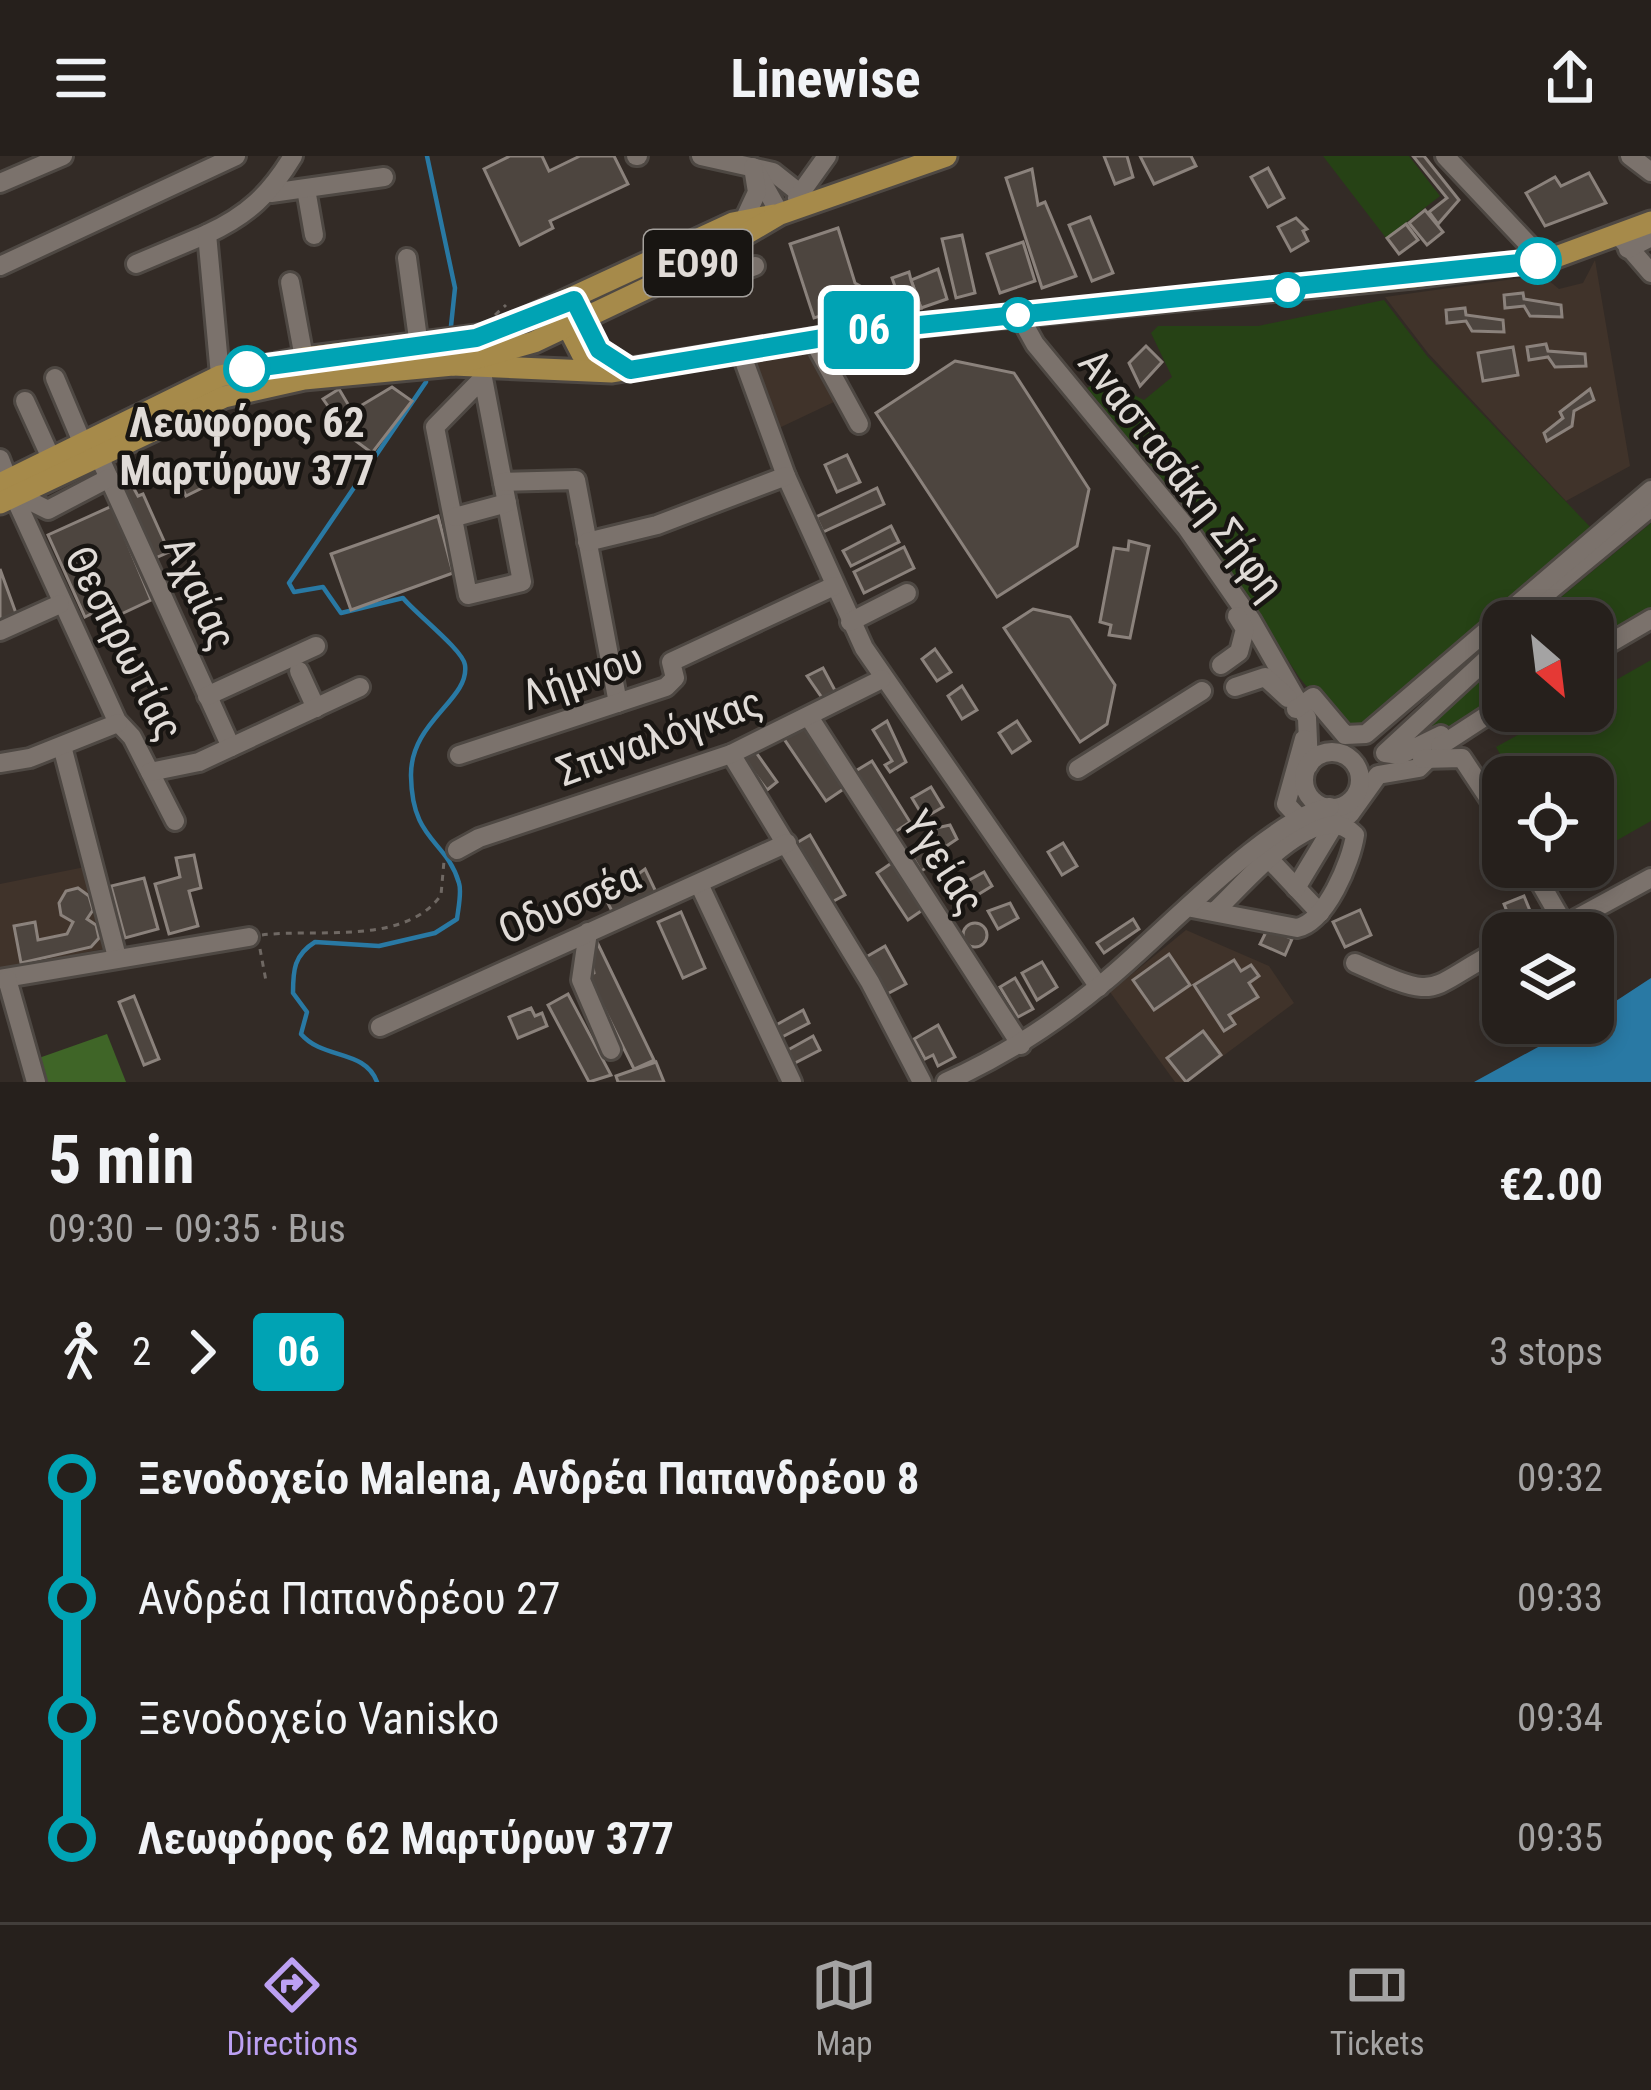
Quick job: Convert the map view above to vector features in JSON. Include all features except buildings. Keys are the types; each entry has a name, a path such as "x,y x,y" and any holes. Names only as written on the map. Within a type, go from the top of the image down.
{"main road":[{"name":"ΕΟ90","path":"222,387 453,364 571,314 744,220 946,156"},
{"name":"ΕΟ90","path":"7,486 222,387 304,358 493,334 613,307 699,262 791,204"},
{"path":"453,364 482,373 614,367 812,338 1543,260 1624,243 1651,222"},
{"path":"613,307 603,336 614,367"},
{"path":"571,314 582,354 614,367"},
{"name":"ΕΟ90","path":"7,486 51,458 90,448"}],"street":[{"path":"0,183 64,156"},
{"path":"0,266 236,156"},
{"path":"271,193 293,156"},
{"path":"701,156 772,172 791,204"},
{"path":"791,204 827,156"},
{"path":"1445,156 1543,260"},
{"path":"1630,156 1651,172"},
{"path":"753,167 791,204"},
{"path":"744,220 756,198 753,167"},
{"path":"136,264 207,234 271,193 384,177"},
{"path":"307,189 314,235"},
{"path":"207,234 222,387"},
{"path":"1651,236 1624,243 1651,273"},
{"path":"407,258 419,346"},
{"path":"699,262 714,280 755,266"},
{"path":"290,282 304,358"},
{"name":"Αναστασάκη Σήφη","path":"1018,315 1035,344 1195,538 1302,705"},
{"path":"812,338 859,424"},
{"path":"740,350 786,476 850,622 882,679 1099,987"},
{"path":"482,373 522,582 468,595 451,526 455,517 436,424 482,373"},
{"name":"Αχαίας","path":"55,378 109,478 231,747"},
{"path":"26,400 51,458"},
{"path":"587,542 670,521 786,476"},
{"path":"7,486 48,510 109,478"},
{"path":"503,482 574,478 618,704"},
{"name":"Θεσπρωτίας","path":"7,486 118,723 175,821"},
{"path":"1437,752 1441,735 1405,754 1388,756 1386,749 1392,729 1651,490"},
{"path":"455,517 507,503"},
{"path":"1537,600 1651,507"},
{"path":"1554,600 1651,519"},
{"path":"1178,532 1245,629 1239,652 1221,664"},
{"name":"Λήμνου","path":"459,755 674,682 671,662 834,586"},
{"path":"850,622 908,593"},
{"path":"0,631 60,604"},
{"path":"1614,641 1651,619"},
{"path":"1078,769 1202,691 1244,658 1255,627"},
{"name":"Αχαίας","path":"207,695 316,646"},
{"path":"1351,756 1392,729 1482,648"},
{"path":"1351,756 1482,660"},
{"name":"Αχαίας","path":"299,671 316,708"},
{"path":"1202,691 1245,675 1283,673"},
{"path":"946,1082 1021,1045 1268,850 1332,816 1348,802 1358,787 1351,756 1302,705 1265,677 1235,687"},
{"name":"Σπιναλόγκας","path":"450,857 479,838 731,754 882,679"},
{"path":"150,772 189,765 360,687"},
{"path":"1302,705 1313,698 1338,729 1353,737 1392,729"},
{"path":"1214,912 1295,813 1311,730 1302,705"},
{"path":"1302,705 1304,736 1286,804 1295,813 1332,816"},
{"name":"Υγείας","path":"809,717 1021,1045"},
{"path":"1295,813 1345,817 1360,806 1378,775 1418,768 1482,720"},
{"path":"0,763 62,746 118,723"},
{"path":"62,746 117,957"},
{"path":"1306,772 1324,753 1437,752 1465,754 1482,784"},
{"path":"731,754 787,843 922,1082"},
{"path":"1192,908 1297,928 1320,913 1355,840 1348,828 1311,798 1306,772"},
{"path":"1296,888 1332,816"},
{"name":"Οδυσσέα","path":"380,1027 787,843"},
{"path":"1268,850 1320,913"},
{"path":"1590,912 1651,878"},
{"path":"700,886 792,1082"},
{"path":"588,932 581,980 611,1049"},
{"path":"36,1082 3,979 253,936"},
{"path":"1355,964 1422,991 1438,987 1482,961"}],"path":[{"path":"266,981 253,936 379,928 412,918 441,895 450,857"}],"shaded area":[{"path":"1595,260 1630,466 1566,501 1428,353 1385,297 1542,275 1559,289 1583,283"},
{"path":"811,351 836,401 779,428 752,357"},
{"path":"85,867 103,949 0,969 0,884"},
{"path":"1186,930 1269,966 1294,1003 1188,1082 1175,1082 1110,992"}],"green space":[{"path":"1323,156 1409,156 1440,196 1386,238"},
{"path":"1384,300 1428,357 1594,531 1516,600 1482,600 1482,630 1369,730 1340,728 1299,677 1211,544 1087,388 1103,380 1144,400 1172,377 1151,333 1158,326 1258,326"},
{"path":"1651,523 1651,612 1614,634 1614,600 1558,600"},
{"path":"1651,660 1651,821 1614,842 1614,756 1501,756 1496,747 1523,732 1614,732 1614,681"},
{"path":"1482,666 1482,710 1409,751 1387,750"},
{"path":"107,1034 126,1082 42,1082 36,1059"}],"water":[{"path":"1651,978 1651,1082 1474,1082 1544,1044 1614,1044 1614,1002"}],"waterway":[{"path":"427,156 455,288 451,326"},
{"path":"377,1082 363,1064 320,1048 301,1034 307,1012 293,993 294,970 303,952 315,942 379,946 435,933 457,919 459,883 417,814 411,776 420,740 459,689 465,665 403,598 341,613 323,587 294,592 289,583 426,382"}],"bus line":[{"name":"06","path":"247,369 323,355 476,338 574,300 599,350 630,370 871,330 1250,295 1538,261"}],"place":[{"name":"Λεωφόρος 62 Μαρτύρων 377","path":"247,369"}]}
